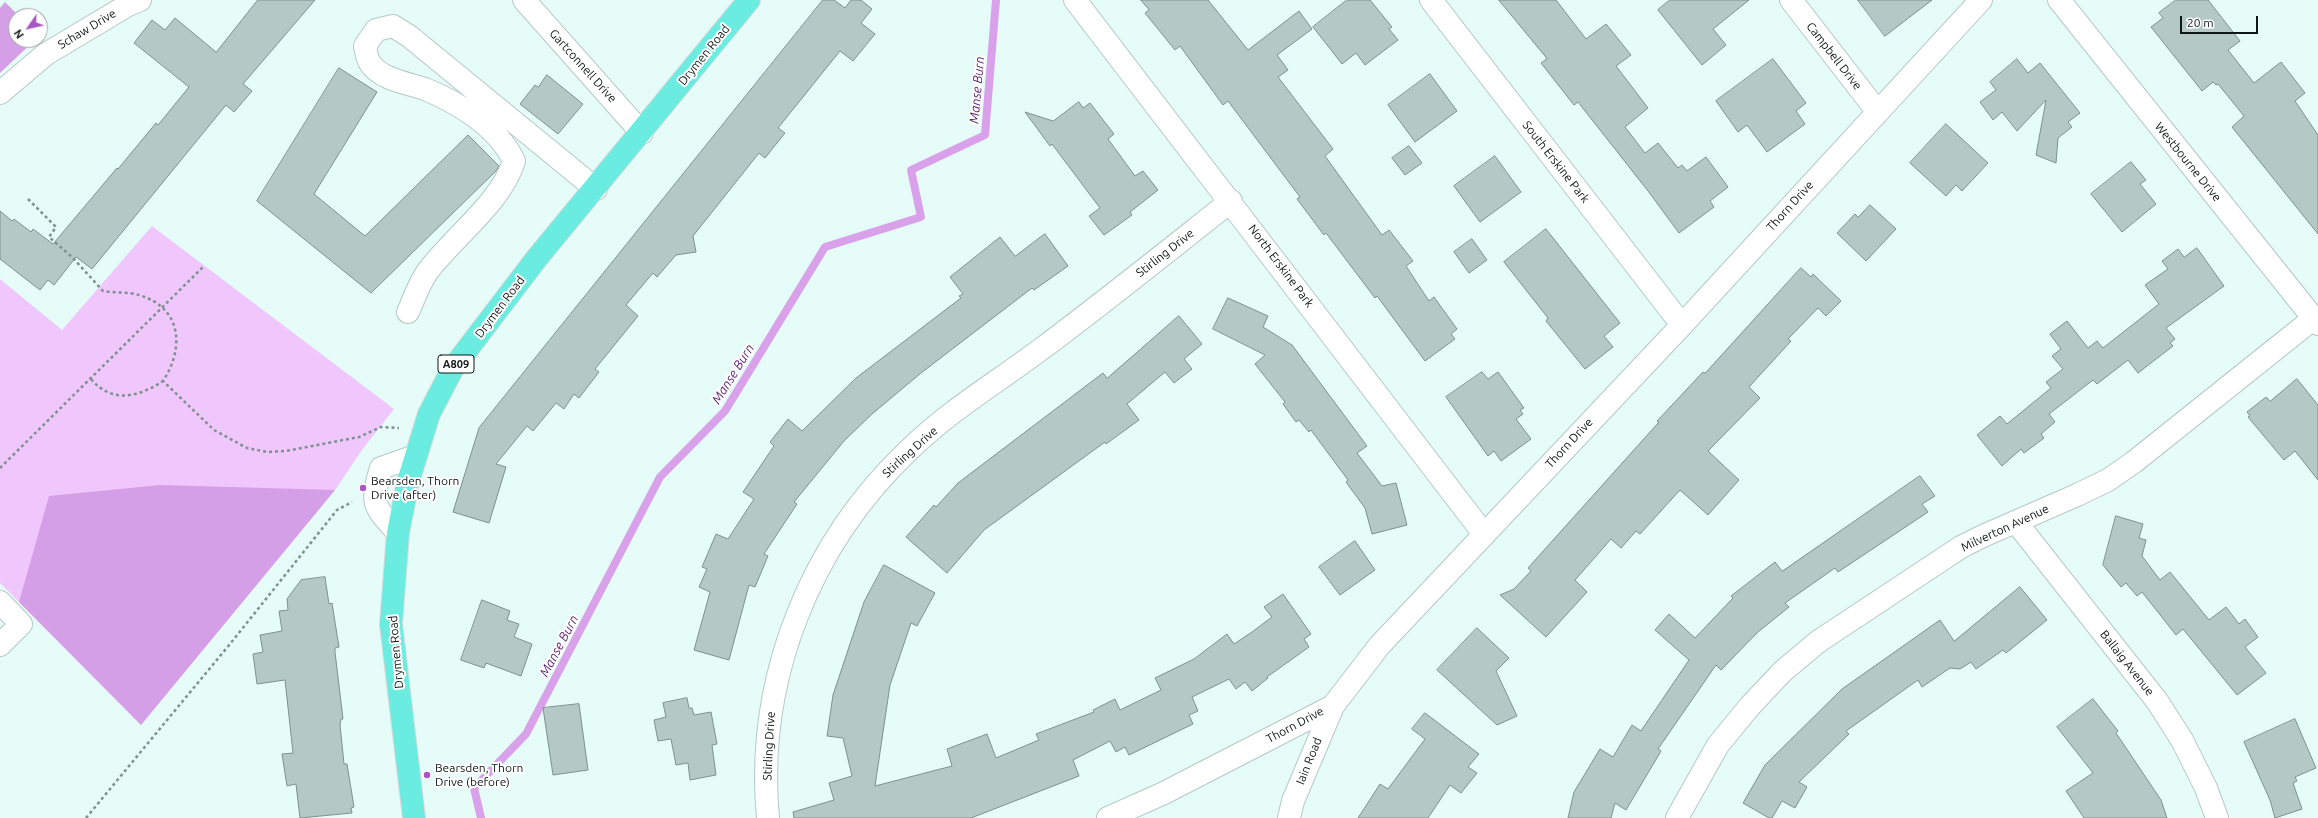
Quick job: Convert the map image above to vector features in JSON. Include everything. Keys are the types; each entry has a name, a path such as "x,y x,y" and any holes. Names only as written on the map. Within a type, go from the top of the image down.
{"main road":[{"name":"Drymen Road","path":"414,818 391,624 398,532 415,456 429,414 453,368 537,258 596,189 749,0"}],"street":[{"name":"Schaw Drive","path":"0,93 46,54 128,5 140,0"},
{"name":"Gartconnell Drive","path":"524,0 642,133"},
{"name":"North Erskine Park","path":"1075,0 1231,201 1484,534"},
{"name":"South Erskine Park","path":"1431,0 1682,325"},
{"name":"Campbell Drive","path":"1791,0 1877,111"},
{"name":"Thorn Drive","path":"1108,818 1164,793 1333,706 1379,646 1682,325 1877,111 1981,0"},
{"name":"Westbourne Drive","path":"2059,0 2316,321"},
{"path":"408,312 427,272 494,196 510,175 514,161 508,149 484,124 462,108 426,90 383,75 369,63 365,46 376,30 393,26 409,36 596,189"},
{"name":"Stirling Drive","path":"768,818 766,752 772,700 787,641 805,594 836,537 860,502 884,474 911,447 1045,347 1231,201"},
{"name":"Milverton Avenue","path":"1677,818 1718,745 1750,706 1783,671 1819,641 1961,547 2096,486 2134,462 2316,321"},
{"path":"398,532 376,508 374,490 381,468 415,456"},
{"name":"Ballaig Avenue","path":"2016,522 2157,701 2182,740 2206,788 2217,818"},
{"path":"0,602 21,624 0,645"},
{"name":"Iain Road","path":"1289,818 1293,801 1333,706"}],"path":[{"path":"28,199 56,227 49,237 73,258 103,291 139,295 163,308 175,326 177,349 172,367 163,382 138,395 125,395 114,394 103,389 91,379"},
{"path":"0,468 203,267"},
{"path":"163,382 214,430 247,448 267,452 310,448 358,437 381,427 423,430"},
{"path":"86,818 230,644 337,510 374,490"}],"shaded area":[{"path":"5,2 11,8 8,8 8,48 27,48 0,73 0,8"},
{"path":"152,226 394,409 362,450 335,490 141,725 0,583 0,279 62,330"},
{"path":"160,485 335,490 141,725 19,602 49,496"}],"building":[{"path":"258,0 315,0 243,84 252,91 234,112 226,105 92,269 76,257 54,285 48,280 40,290 0,259 0,211 12,221 14,219 31,232 33,229 53,244 156,123 158,125 189,87 134,43 152,20 165,30 175,18 216,52"},
{"path":"823,0 834,0 845,8 851,0 861,0 872,9 861,23 875,34 853,61 840,51 778,128 785,133 765,158 759,153 693,236 696,252 676,255 657,277 653,273 626,305 638,316 595,369 599,372 579,398 574,394 564,409 556,403 533,431 527,426 496,464 506,467 489,523 453,512 479,428"},
{"path":"1141,0 1208,0 1248,50 1299,11 1312,29 1277,55 1288,70 1278,77 1333,149 1325,156 1382,235 1389,230 1413,261 1406,266 1429,301 1434,297 1457,329 1451,334 1455,339 1425,361 1377,296 1375,298 1326,233 1324,235 1297,199 1300,197 1228,101 1223,105 1180,46 1175,50 1145,13 1149,10"},
{"path":"1347,0 1370,0 1392,27 1389,29 1398,40 1365,65 1356,53 1342,64 1313,27"},
{"path":"1499,0 1556,0 1586,39 1606,24 1631,55 1616,66 1648,108 1625,127 1645,153 1658,143 1678,168 1682,165 1687,171 1706,157 1728,187 1710,201 1714,207 1679,233 1578,102 1574,105 1541,63 1547,59"},
{"path":"1670,0 1749,0 1713,29 1726,45 1702,65 1658,10"},
{"path":"1858,0 1932,0 1885,36"},
{"path":"2176,0 2208,0 2240,41 2228,50 2254,83 2281,62 2305,93 2295,101 2318,135 2318,234 2232,127 2244,116 2218,84 2216,85 2213,82 2202,91 2151,27 2163,18 2159,13"},
{"path":"1773,59 1806,103 1796,111 1805,124 1767,152 1747,125 1738,132 1716,101"},
{"path":"2017,59 2028,73 2040,63 2080,113 2068,122 2072,127 2058,138 2056,163 2036,155 2046,100 2017,131 2002,112 1993,120 1980,102 1996,90 1990,82"},
{"path":"339,68 377,92 314,194 365,236 468,135 499,166 496,171 371,293 257,201"},
{"path":"1430,74 1457,111 1415,142 1388,105"},
{"path":"547,75 583,104 558,134 520,104 535,85 538,87"},
{"path":"1079,102 1083,108 1090,103 1114,134 1108,139 1135,176 1143,171 1158,190 1130,212 1132,215 1104,235 1089,216 1100,208 1052,144 1050,146 1025,112 1053,121"},
{"path":"1946,124 1988,163 1962,191 1956,185 1946,196 1910,163"},
{"path":"1409,146 1422,163 1405,175 1392,158"},
{"path":"1495,156 1521,192 1480,222 1454,186"},
{"path":"2131,162 2146,180 2140,184 2156,204 2122,232 2091,194"},
{"path":"1870,205 1896,229 1866,261 1837,233 1855,214 1858,217"},
{"path":"1546,229 1620,323 1604,336 1613,347 1585,369 1546,321 1548,318 1504,262"},
{"path":"1045,234 1068,266 1034,290 1032,288 921,373 872,414 844,441 794,502 797,504 764,554 768,556 755,587 749,585 729,660 694,650 710,592 699,587 707,569 702,567 716,534 728,539 754,499 743,492 774,446 770,442 788,419 802,431 856,378 961,298 959,296 963,294 950,277 1000,237 1015,256"},
{"path":"1472,239 1487,260 1469,273 1454,252"},
{"path":"2197,248 2224,286 2166,328 2175,339 2170,343 2173,346 2138,373 2128,360 2097,384 2093,380 2049,414 2055,422 2041,434 2044,438 2024,453 2021,449 2002,466 1977,435 2000,416 2007,424 2051,388 2046,382 2063,369 2052,356 2061,349 2050,334 2067,321 2088,348 2097,341 2103,348 2159,304 2145,285 2168,269 2162,261 2178,249 2184,257"},
{"path":"1801,268 1811,277 1813,274 1841,301 1826,316 1818,308 1788,339 1791,341 1749,387 1760,398 1708,451 1739,480 1708,515 1680,490 1640,534 1636,531 1621,548 1611,539 1575,580 1587,592 1546,637 1500,595 1514,589 1531,571 1528,568 1659,422 1657,421 1703,372 1705,373"},
{"path":"1228,298 1268,316 1263,327 1292,345 1367,446 1357,453 1382,486 1396,483 1407,525 1372,534 1365,508 1346,482 1348,480 1311,430 1309,432 1299,420 1296,422 1283,404 1285,402 1255,364 1265,355 1213,329"},
{"path":"1179,316 1202,344 1184,359 1192,369 1174,383 1165,372 1127,404 1139,420 1106,444 1105,442 984,530 947,573 906,537 934,505 936,507 958,483 1103,373 1107,378"},
{"path":"1482,372 1488,379 1498,372 1524,408 1520,410 1523,414 1516,419 1531,439 1501,461 1494,451 1488,456 1446,397"},
{"path":"2297,379 2318,405 2318,480 2295,451 2284,460 2248,417 2250,416 2247,412 2266,397 2270,401"},
{"path":"1920,476 1935,496 1922,504 1928,512 1838,572 1835,568 1785,603 1789,607 1758,632 1721,670 1716,665 1658,749 1661,751 1626,810 1615,803 1611,818 1568,818 1574,792 1600,749 1613,757 1632,725 1641,731 1689,660 1655,630 1669,614 1695,638 1733,598 1731,596 1775,562 1782,571"},
{"path":"2116,516 2143,524 2139,538 2146,540 2142,556 2160,580 2170,572 2209,620 2226,607 2239,624 2245,619 2258,637 2245,647 2266,673 2237,695 2183,629 2176,635 2142,592 2137,596 2126,583 2121,587 2103,565"},
{"path":"1355,541 1375,570 1340,595 1319,567"},
{"path":"884,565 935,593 917,626 911,623 890,685 875,786 952,766 947,749 987,734 996,758 1039,740 1036,734 1094,712 1093,710 1115,699 1120,710 1161,690 1155,678 1194,659 1227,634 1234,644 1252,632 1272,617 1264,607 1283,594 1311,634 1304,639 1309,647 1267,677 1268,678 1252,691 1245,682 1236,689 1229,679 1192,697 1198,711 1189,715 1193,724 1129,755 1125,747 1116,752 1110,741 1073,760 1079,776 971,818 794,818 793,812 834,800 829,783 852,776 843,738 827,736 833,695 864,602"},
{"path":"325,577 329,604 332,603 339,647 335,648 335,652 343,719 341,719 340,725 344,764 347,764 354,807 351,808 352,813 300,818 296,784 287,786 282,754 293,753 285,680 257,684 253,654 263,652 260,635 282,631 279,611 288,610 287,599 301,580"},
{"path":"2020,587 2047,620 2006,653 2003,650 1976,669 1971,662 1960,669 1950,668 1922,687 1918,680 1846,731 1849,734 1799,782 1807,787 1795,808 1782,801 1772,818 1769,818 1743,803 1765,765 1842,689 1940,620 1954,641"},
{"path":"482,600 510,611 507,620 519,624 514,637 532,644 521,676 486,663 484,668 461,660"},
{"path":"1477,628 1509,658 1496,671 1517,716 1497,725 1437,670"},
{"path":"687,698 689,708 692,708 694,715 711,712 717,744 712,745 716,775 690,780 688,763 676,765 671,739 658,741 654,720 666,717 663,703"},
{"path":"2093,699 2118,731 2116,733 2161,800 2167,818 2084,818 2066,791 2093,773 2057,727"},
{"path":"579,704 588,770 553,775 543,708"},
{"path":"1425,713 1479,754 1468,767 1477,773 1461,793 1450,785 1428,818 1358,818 1380,784 1388,789 1425,739 1412,729"},
{"path":"2295,719 2316,768 2295,777 2297,781 2293,783 2302,809 2275,818 2270,800 2244,742"}],"waterway":[{"name":"Manse Burn","path":"481,818 474,788 526,734 660,477 725,411 825,247 921,217 911,170 985,135 996,0"}],"place":[{"name":"Bearsden, Thorn Drive (after)","path":"363,488"},
{"name":"Bearsden, Thorn Drive (before)","path":"427,775"}]}
